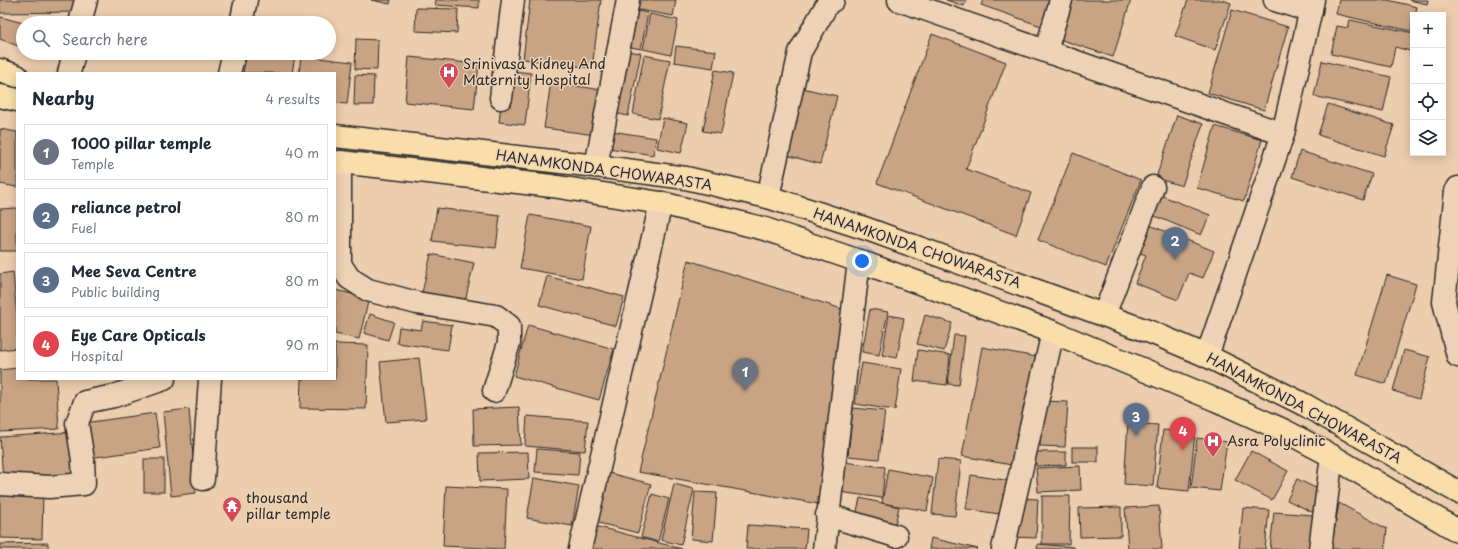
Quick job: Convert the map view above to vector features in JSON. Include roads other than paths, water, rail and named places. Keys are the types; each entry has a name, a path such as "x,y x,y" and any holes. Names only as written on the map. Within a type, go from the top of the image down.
{"highway":[{"path":"0,70 16,76"},
{"path":"0,96 16,100"},
{"name":"HANAMKONDA CHOWARASTA","path":"336,136 596,166 686,178 768,197 867,229 1153,333 1207,356 1305,406 1458,492"},
{"path":"338,163 552,186 660,203 765,229 859,261 1053,332 1216,400 1284,431 1332,456 1458,531"}],"street":[{"path":"82,16 86,0"},
{"path":"243,16 246,0"},
{"path":"501,98 513,0"},
{"path":"596,166 628,0"},
{"path":"768,197 800,52 828,3 833,0"},
{"path":"899,0 1283,134"},
{"path":"1046,51 1061,0"},
{"path":"1207,356 1283,134 1312,6 1275,0"},
{"path":"69,72 72,60"},
{"path":"229,72 232,60"},
{"path":"338,163 340,264 349,278 368,290 417,303 496,316 509,326 509,343 494,391"},
{"path":"1104,315 1153,187"},
{"path":"1458,188 1456,191 1444,302 1458,356"},
{"path":"580,549 660,203"},
{"path":"824,549 859,261"},
{"path":"1003,549 1053,332"},
{"path":"0,484 49,487 84,484 83,460 76,423 85,402 114,396 161,380"},
{"path":"203,479 210,380"},
{"path":"1320,549 1332,456"},
{"path":"827,515 896,536"}],"place":[{"name":"Srinivasa Kidney And Maternity Hospital","path":"449,89"},
{"name":"reliance petrol","path":"1175,260"},
{"name":"1000 pillar temple","path":"745,391"},
{"name":"Mee Seva Centre","path":"1136,436"},
{"name":"Eye Care Opticals","path":"1183,450"},
{"name":"Asra Polyclinic","path":"1213,458"},
{"name":"thousand pillar temple","path":"232,523"}]}
